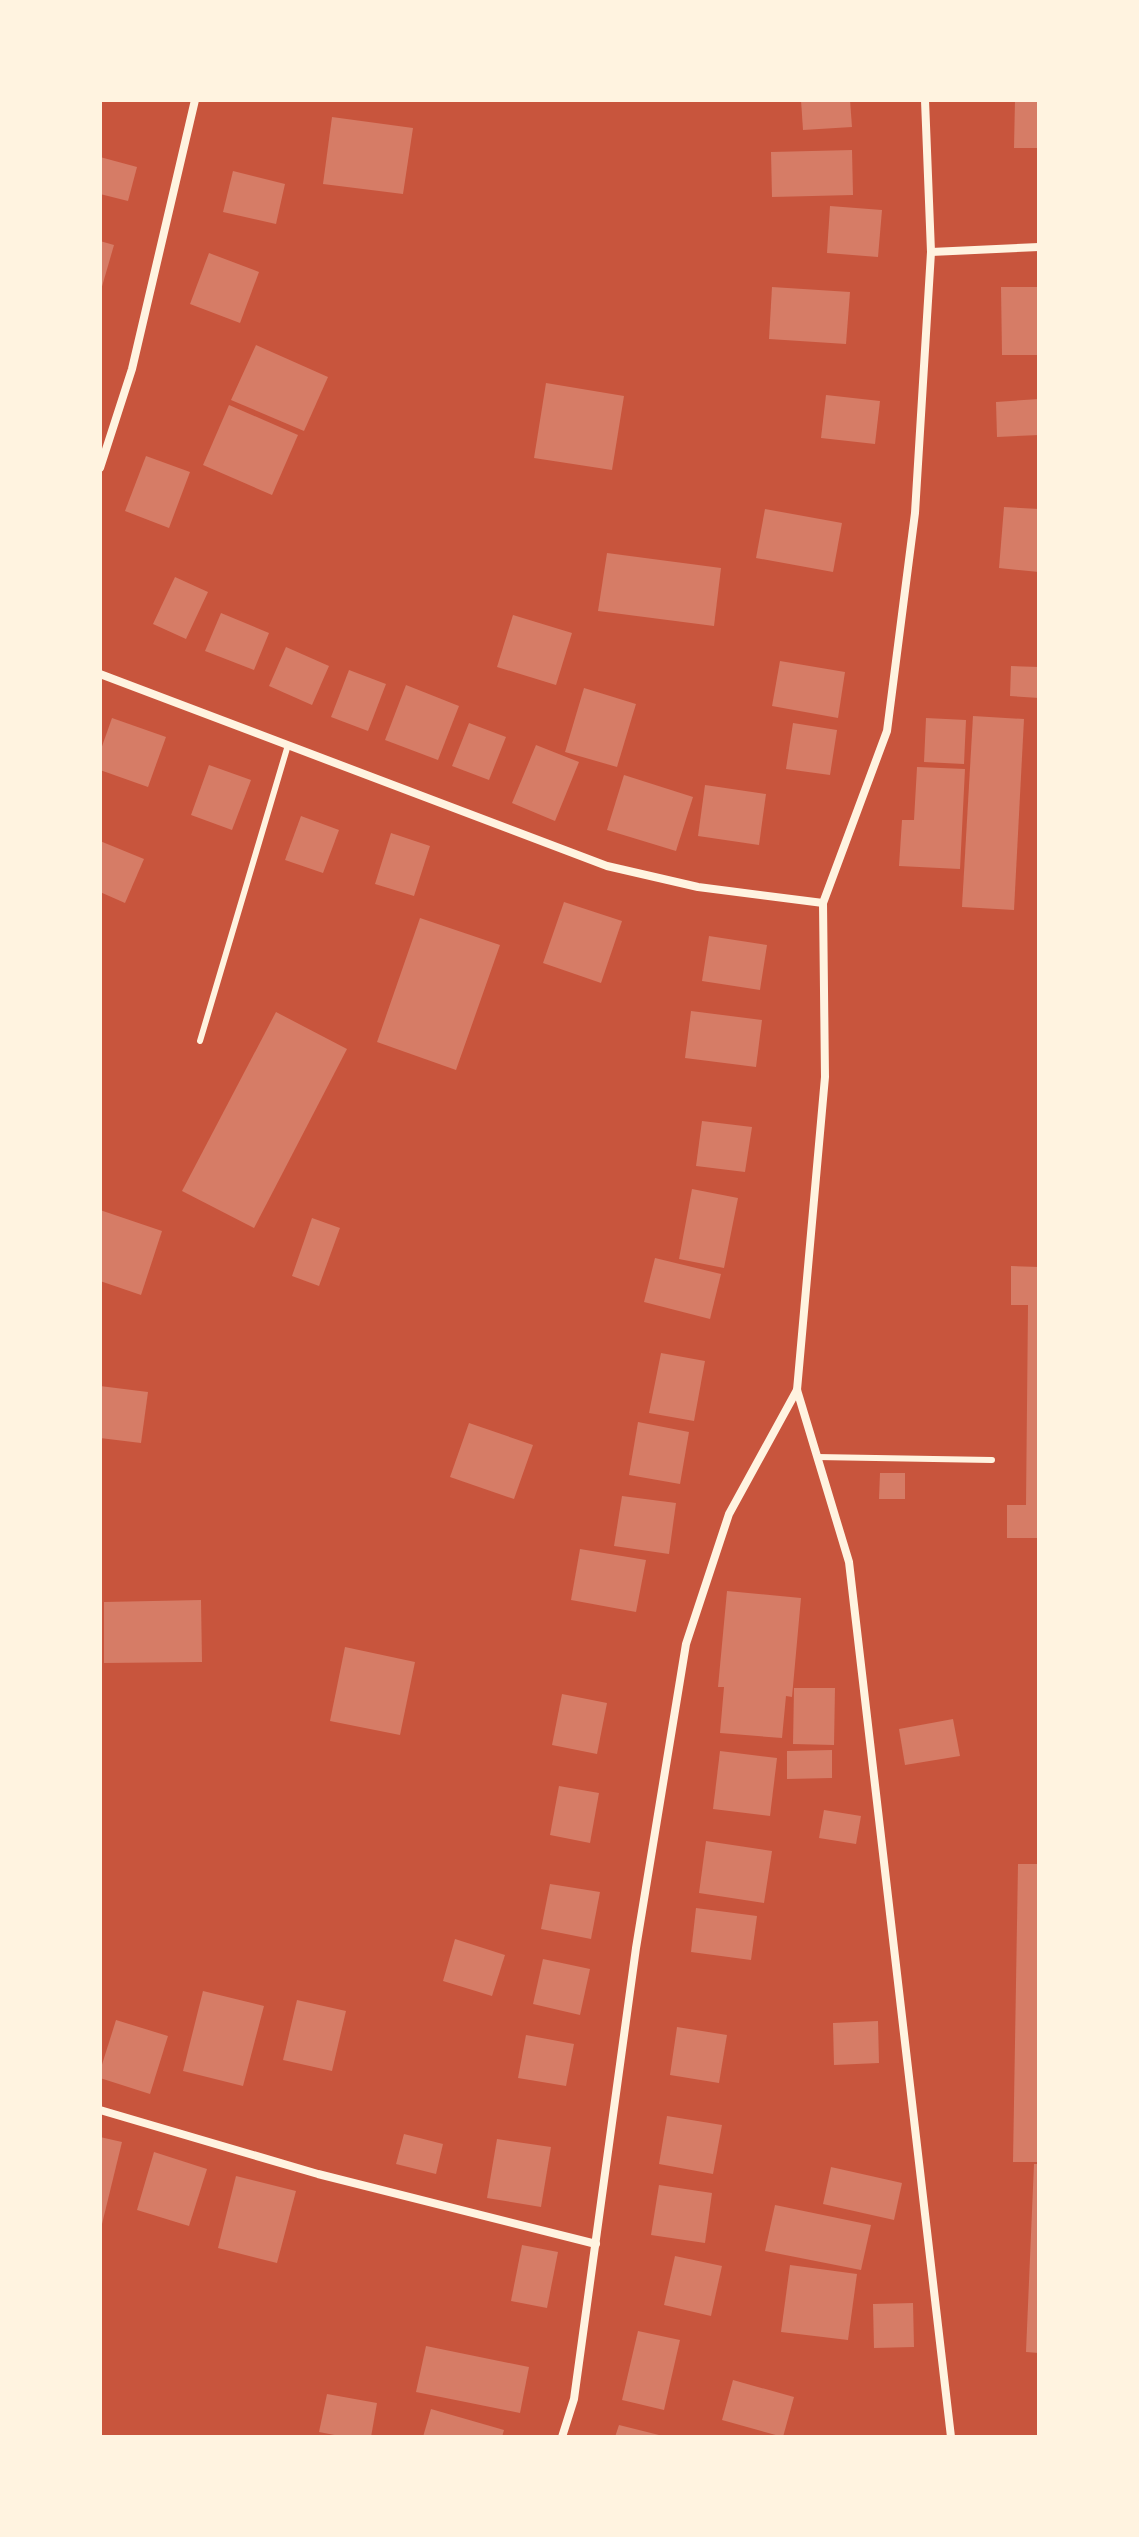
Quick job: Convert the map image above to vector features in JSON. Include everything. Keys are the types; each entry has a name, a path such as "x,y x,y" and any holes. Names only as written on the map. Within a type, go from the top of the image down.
{"street":[{"path":"100,468 132,369 195,100"},
{"path":"925,100 931,252 915,513 887,731 823,903 825,1077 797,1390 849,1562 951,2437"},
{"path":"931,252 1039,247"},
{"path":"100,674 607,866 698,887 823,903"},
{"path":"562,2437 574,2399 636,1948 686,1644 729,1514 797,1390"},
{"path":"100,2110 318,2174 596,2244"}],"lane":[{"path":"200,1041 288,745"},
{"path":"817,1457 992,1460"}],"building":[{"path":"801,100 850,100 852,127 803,130"},
{"path":"1015,100 1039,100 1039,148 1014,148"},
{"path":"332,117 413,128 403,194 323,184"},
{"path":"852,150 853,195 772,197 771,152"},
{"path":"100,157 137,167 128,201 100,194"},
{"path":"233,171 285,184 276,224 223,212"},
{"path":"830,206 882,210 878,257 827,253"},
{"path":"100,241 114,245 101,290 100,289"},
{"path":"209,253 259,272 240,323 190,304"},
{"path":"772,287 850,292 846,344 769,339"},
{"path":"1001,287 1039,287 1039,355 1002,355"},
{"path":"256,345 328,377 304,431 231,400"},
{"path":"546,383 624,396 612,470 534,458"},
{"path":"826,395 880,401 875,444 821,438"},
{"path":"1039,399 1039,435 997,437 996,402"},
{"path":"229,405 298,435 272,495 203,465"},
{"path":"146,456 190,472 169,528 125,511"},
{"path":"1004,507 1039,509 1039,572 999,568"},
{"path":"765,509 842,523 833,572 756,558"},
{"path":"607,553 721,568 714,626 598,611"},
{"path":"175,577 208,592 186,639 153,624"},
{"path":"221,613 269,633 254,670 205,651"},
{"path":"513,615 572,633 556,685 497,667"},
{"path":"286,647 329,666 312,705 269,686"},
{"path":"780,661 845,672 838,718 772,706"},
{"path":"1011,666 1039,667 1039,698 1010,696"},
{"path":"349,670 386,684 368,731 331,717"},
{"path":"406,685 459,706 438,760 385,740"},
{"path":"584,688 636,704 617,767 565,752"},
{"path":"973,716 1024,719 1014,910 962,907"},
{"path":"112,718 166,737 148,787 100,770 100,752"},
{"path":"926,718 966,720 964,764 924,762"},
{"path":"469,723 506,737 489,780 452,766"},
{"path":"793,723 837,730 830,775 786,769"},
{"path":"536,745 579,762 555,821 512,803"},
{"path":"209,765 251,780 232,830 191,815"},
{"path":"917,767 965,769 960,869 899,866 902,820 914,820"},
{"path":"624,775 693,797 676,851 607,830"},
{"path":"705,785 766,794 759,845 698,836"},
{"path":"301,816 339,830 323,873 285,860"},
{"path":"391,833 430,846 414,896 375,884"},
{"path":"100,841 144,859 125,903 100,892"},
{"path":"564,902 622,921 601,983 543,963"},
{"path":"420,918 500,945 456,1070 377,1042"},
{"path":"709,936 767,945 760,990 702,981"},
{"path":"691,1011 762,1020 756,1067 685,1058"},
{"path":"276,1012 347,1049 254,1228 182,1191"},
{"path":"702,1121 752,1127 745,1172 696,1166"},
{"path":"692,1189 738,1198 724,1268 679,1259"},
{"path":"100,1210 162,1231 141,1295 100,1281"},
{"path":"312,1218 340,1228 319,1286 292,1276"},
{"path":"655,1258 721,1274 710,1319 644,1302"},
{"path":"1011,1266 1039,1267 1039,1538 1007,1538 1007,1505 1026,1505 1028,1305 1011,1305"},
{"path":"661,1353 705,1361 694,1421 649,1413"},
{"path":"100,1386 148,1392 141,1443 100,1438"},
{"path":"638,1422 689,1432 680,1484 629,1475"},
{"path":"469,1423 533,1445 514,1499 450,1477"},
{"path":"880,1473 905,1473 905,1499 879,1499"},
{"path":"622,1496 676,1503 669,1554 614,1546"},
{"path":"580,1549 646,1560 636,1612 571,1600"},
{"path":"727,1591 801,1598 792,1697 786,1696 782,1738 720,1733 724,1687 718,1687"},
{"path":"201,1600 202,1662 104,1663 104,1602"},
{"path":"345,1647 415,1662 400,1735 330,1721"},
{"path":"794,1688 835,1688 834,1745 793,1744"},
{"path":"562,1694 607,1703 597,1754 552,1745"},
{"path":"953,1719 960,1756 905,1765 899,1729"},
{"path":"832,1750 832,1778 787,1779 787,1751"},
{"path":"720,1751 777,1758 770,1816 713,1809"},
{"path":"559,1786 599,1793 590,1843 550,1835"},
{"path":"824,1810 861,1816 856,1844 819,1838"},
{"path":"706,1841 772,1851 764,1903 699,1893"},
{"path":"1018,1864 1039,1864 1039,2162 1013,2162"},
{"path":"550,1884 600,1892 591,1939 541,1929"},
{"path":"696,1908 757,1916 751,1960 691,1952"},
{"path":"455,1939 505,1955 492,1996 443,1981"},
{"path":"543,1959 590,1969 580,2015 533,2004"},
{"path":"203,1991 264,2006 243,2086 183,2071"},
{"path":"297,2000 346,2011 332,2071 283,2060"},
{"path":"116,2020 168,2036 150,2094 100,2078"},
{"path":"878,2021 879,2063 834,2065 833,2023"},
{"path":"677,2027 727,2035 719,2083 670,2075"},
{"path":"526,2035 574,2044 566,2086 518,2078"},
{"path":"667,2116 722,2125 713,2174 659,2164"},
{"path":"404,2134 443,2144 436,2174 396,2164"},
{"path":"100,2137 122,2142 102,2224 100,2223"},
{"path":"497,2139 551,2147 541,2207 487,2198"},
{"path":"154,2152 207,2169 189,2226 137,2210"},
{"path":"1034,2164 1039,2164 1039,2353 1026,2352"},
{"path":"831,2167 902,2183 894,2220 823,2204"},
{"path":"236,2176 296,2191 277,2263 218,2248"},
{"path":"659,2185 712,2193 705,2243 651,2235"},
{"path":"775,2205 871,2225 861,2270 765,2251"},
{"path":"522,2245 558,2252 547,2308 511,2301"},
{"path":"675,2256 722,2266 711,2316 664,2305"},
{"path":"790,2265 857,2274 848,2340 781,2332"},
{"path":"913,2303 914,2347 874,2348 873,2304"},
{"path":"638,2331 680,2340 664,2410 622,2400"},
{"path":"426,2346 529,2367 520,2413 416,2392"},
{"path":"733,2380 794,2397 783,2437 722,2420"},
{"path":"327,2394 377,2403 371,2437 345,2437 319,2432"},
{"path":"431,2409 504,2430 502,2437 423,2437"},
{"path":"619,2425 663,2436 663,2437 615,2437"}]}
